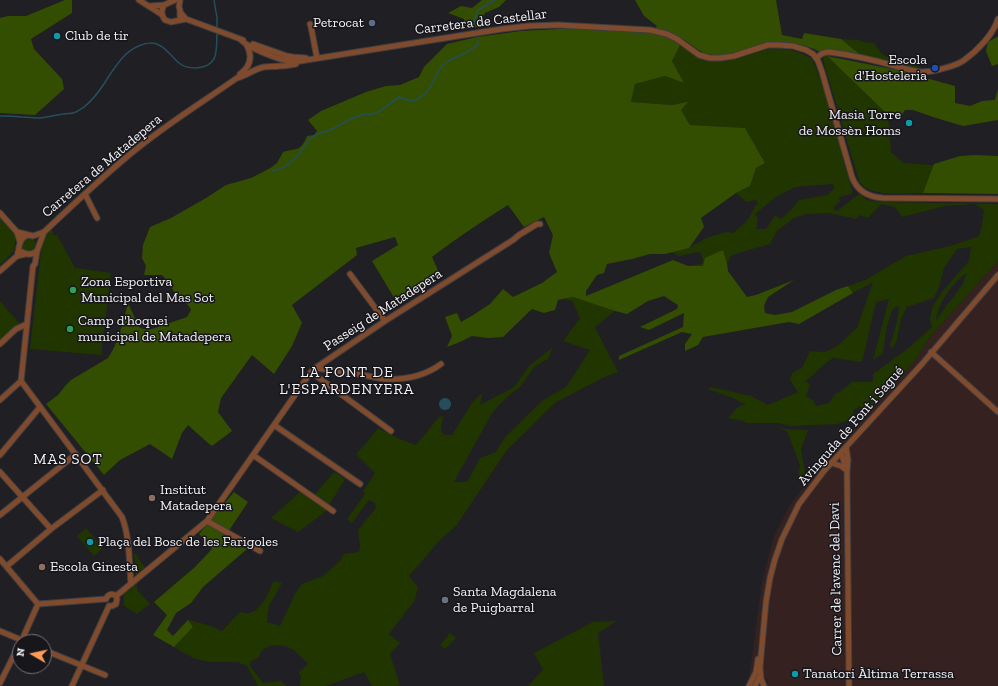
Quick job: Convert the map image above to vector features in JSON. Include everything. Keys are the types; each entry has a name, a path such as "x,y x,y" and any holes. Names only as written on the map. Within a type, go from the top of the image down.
{"street":[{"path":"139,0 161,14 168,22 188,19"},
{"path":"161,14 166,4 175,0"},
{"path":"176,21 180,17 180,0"},
{"path":"149,6 174,4 188,19 241,40"},
{"path":"998,19 994,28 986,39 972,53 959,63 943,69 922,72 864,58 829,52 820,54 817,58 852,177 857,186 863,192 870,196 883,198 998,199"},
{"path":"310,24 315,58"},
{"name":"Carretera de Castellar","path":"241,40 246,44 277,58 289,61 304,61 315,58 502,29 558,25 650,30 667,34 699,54 710,58 734,56 760,47 773,45 802,48 817,58"},
{"name":"Carretera de Castellar","path":"241,40 245,40 287,56 315,58"},
{"path":"237,78 249,65 250,52 246,44"},
{"path":"258,46 273,54 277,58 274,63 268,66"},
{"name":"Carretera de Matadepera","path":"44,232 139,147 237,78 268,66 297,64 304,61"},
{"path":"85,194 97,218"},
{"path":"0,213 17,232 21,250 32,259 33,266 21,381 0,400"},
{"name":"Passeig de Matadepera","path":"116,596 207,521 311,372 385,321 519,235 540,224"},
{"path":"17,232 31,235 37,239 39,244"},
{"path":"17,256 24,236 44,232"},
{"path":"33,266 35,264 37,251 44,232"},
{"path":"0,271 17,256 32,254 37,251"},
{"path":"350,274 385,321"},
{"name":"Avinguda de Font i Sagué","path":"764,686 760,676 763,624 767,591 783,535 800,504 816,481 916,370 998,275"},
{"path":"0,344 16,329 27,324"},
{"path":"931,352 998,412"},
{"path":"316,368 382,379 392,379 422,375 440,364"},
{"path":"311,372 391,431"},
{"path":"21,381 122,517 125,524 131,584"},
{"path":"0,455 40,407"},
{"path":"274,425 360,484"},
{"name":"Carrer de l'avenc del Davi","path":"846,447 848,460 846,471 849,686"},
{"name":"Carrer de l'avenc del Davi","path":"841,453 846,471"},
{"path":"0,515 76,454"},
{"path":"253,455 332,511"},
{"path":"832,463 840,466 846,471"},
{"path":"0,472 51,529"},
{"path":"7,566 51,529 102,490"},
{"path":"207,521 260,552"},
{"path":"0,559 38,604"},
{"path":"38,604 106,599 107,596 110,595 116,596 116,604 109,606"},
{"path":"106,599 106,603 109,606"},
{"path":"25,634 38,604"},
{"path":"72,686 109,606"},
{"path":"749,686 756,672 763,624"},
{"path":"0,631 12,637"},
{"path":"52,653 105,675"},
{"path":"0,683 12,661"},
{"path":"755,686 760,676"}],"shaded area":[{"path":"998,261 998,686 768,686 766,678 749,679 762,583 774,536 790,505 825,461 916,359 930,337"}],"green space":[{"path":"65,0 72,0 72,13 31,39 34,49 62,79 64,89 35,115 0,113 0,18 8,16 26,16"},
{"path":"482,0 506,0 499,7 485,13 477,27 462,30 464,19 448,13 461,6 472,8"},
{"path":"635,0 776,0 782,35 802,39 804,33 841,39 862,56 825,49 820,52 802,45 783,42 723,55 716,55 705,53 683,39 672,61 684,83 665,76 635,84 631,102 672,105 688,102 681,110 690,125 745,128 765,163 756,168 750,186 736,193 701,218 704,227 689,248 665,254 650,254 607,264 604,273 597,275 586,291 586,296 673,260 688,266 703,266 705,258 723,250 728,271 747,297 794,280 768,297 764,306 765,313 775,315 792,312 836,290 848,286 853,293 799,324 789,322 703,337 698,345 685,351 685,344 692,334 682,332 619,360 619,356 683,327 684,313 649,330 640,327 677,309 678,305 664,296 648,301 627,314 573,297 558,300 555,310 544,313 532,309 503,337 488,338 472,336 447,347 452,336 445,317 457,313 461,322 490,304 503,289 513,297 542,283 557,272 549,253 553,235 544,217 524,227 508,205 432,257 441,277 399,306 372,261 398,245 395,237 356,248 357,255 292,305 302,323 292,346 274,374 252,355 221,398 218,412 232,431 212,446 188,425 182,433 172,459 150,444 120,460 104,475 46,404 58,395 71,380 108,358 118,338 128,303 139,327 143,329 152,329 187,317 191,310 190,308 176,294 162,275 144,275 146,266 142,258 143,245 150,227 171,218 226,185 251,178 272,167 277,163 283,152 301,147 307,136 314,135 317,131 308,120 321,111 366,92 386,86 400,85 419,77 424,67 447,44 477,37 521,31 577,28 597,30 653,31 657,26 644,16"},
{"path":"997,37 998,64 992,66 986,51 988,42"},
{"path":"841,39 874,43 885,56 903,60 923,69 862,56"},
{"path":"680,44 698,57 710,61 725,61 767,49 777,48 792,50 811,58 826,94 852,189 852,194 839,197 840,201 833,208 837,211 859,194 867,200 881,202 998,204 998,261 930,337 916,359 872,409 872,407 863,411 860,406 853,411 855,418 837,424 791,426 777,423 747,423 728,418 739,406 746,405 733,398 708,389 710,387 751,396 768,405 798,392 790,380 792,373 802,368 810,351 825,352 837,346 857,328 873,282 853,293 848,286 865,280 906,256 954,245 979,236 984,210 975,204 945,206 902,217 895,207 881,204 868,218 860,215 856,219 830,213 806,214 794,218 777,231 770,244 732,255 727,263 723,250 703,266 688,266 702,264 703,260 700,252 678,256 672,252 689,248 706,238 726,232 733,233 748,220 755,206 758,204 756,200 746,202 736,193 750,186 756,168 765,163 745,128 690,125 681,110 687,103 672,105 631,102 635,84 665,76 684,83 672,61","holes":["833,184 835,188 827,195 799,200 781,219 775,215 766,229 756,229 758,219 755,214 776,197 795,187","971,247 969,261 942,292 932,308 930,319 932,327 910,347 873,374 873,382 852,382 840,392 836,393 829,403 816,406 813,400 806,396 810,385 806,381 833,358 862,362 876,302 889,299 873,360 883,353 886,330 892,310 897,306 899,308 896,326 890,345 892,349 897,340 901,319 907,307 934,298 939,287 944,268 957,249","967,273 962,285 936,320 943,300 952,287"]},
{"path":"824,56 827,56 888,115 891,152 904,163 934,165 923,193 897,194 879,192 871,190 859,181 823,60"},
{"path":"827,56 897,70 955,86 955,103 970,106 982,101 995,100 998,89 998,120 963,126 913,110 905,110 900,118 888,115"},
{"path":"960,156 998,156 998,194 923,193 934,164"},
{"path":"0,218 13,230 15,234 15,245 14,251 0,265"},
{"name":"Zona Esportiva Municipal del Mas Sot","path":"51,230 54,233 52,235 57,235 75,268 111,273 101,355 30,349 41,252 43,241 47,233"},
{"path":"29,238 34,240 36,245 34,250 29,252 24,250 22,245 24,240"},
{"path":"573,297 615,311 595,327 618,372 556,402 507,450 456,526 439,541 409,576 418,587 415,600 389,634 400,643 390,654 400,685 372,686 364,672 326,686 300,686 301,677 299,672 308,664 294,650 285,646 272,645 262,650 259,657 250,662 250,666 263,683 281,681 286,686 258,686 247,666 237,662 208,662 193,658 174,647 193,627 188,620 208,625 222,631 240,612 249,613 258,608 270,590 273,581 282,583 269,606 267,622 280,626 295,594 302,584 323,576 340,561 344,554 359,552 360,546 358,530 376,508 375,503 369,500 352,523 347,519 365,494 363,491 375,473 356,454 378,428 397,438 416,445 439,417 443,416 441,431 445,435 452,435 472,403 482,393 480,405 514,387 530,365 553,347 548,359 534,367 520,387 508,396 492,413 454,482 467,482 480,458 496,452 505,437 542,401 566,387 590,350 563,341 580,318 572,301 563,299"},
{"path":"0,301 19,323 0,340"},
{"path":"775,426 786,429 808,430 801,449 805,474 798,477 800,465 787,431"},
{"path":"334,472 345,479 325,512 298,532 271,518 300,492 312,498"},
{"path":"234,492 248,502 224,538 247,549 203,587 191,603 176,613 167,630 173,636 188,620 193,627 174,647 153,635 167,615 154,602 195,567 212,549 199,534"},
{"path":"86,528 103,548 94,556 77,536"},
{"path":"135,553 145,568 136,576 134,554"},
{"path":"137,584 137,590 150,604 137,614 124,606 123,595"},
{"path":"617,621 598,633 604,686 528,686 543,670 534,653 593,622"},
{"path":"450,633 456,638 445,649 440,645"}],"water":[{"path":"443,398 447,398 451,404 447,410 443,410 439,406 439,402"}],"waterway":[{"path":"214,0 217,28"},
{"path":"474,23 478,10 495,0"},
{"path":"0,116 40,118 79,111 94,98 122,58 131,50 145,44 152,43 159,45 179,63 185,66 196,68 204,67 209,64 215,56 217,32"},
{"path":"273,171 285,167 290,163 314,135 330,130 360,115 376,113 399,97 411,101 419,98 427,92 442,66 450,60 471,50 478,44 478,41"}],"place":[{"name":"Petrocat","path":"372,23"},
{"name":"Club de tir","path":"57,36"},
{"name":"Escola d'Hosteleria","path":"935,68"},
{"name":"Masia Torre de Mossèn Homs","path":"909,123"},
{"name":"Zona Esportiva Municipal del Mas Sot","path":"73,290"},
{"name":"Camp d'hoquei municipal de Matadepera","path":"70,329"},
{"name":"Institut Matadepera","path":"152,498"},
{"name":"Plaça del Bosc de les Farigoles","path":"90,542"},
{"name":"Escola Ginesta","path":"42,567"},
{"name":"Santa Magdalena de Puigbarral","path":"445,600"},
{"name":"Tanatori Àltima Terrassa","path":"795,674"}],"district":[{"name":"LA FONT DE L'ESPARDENYERA","path":"347,382"},
{"name":"MAS SOT","path":"68,460"}]}
